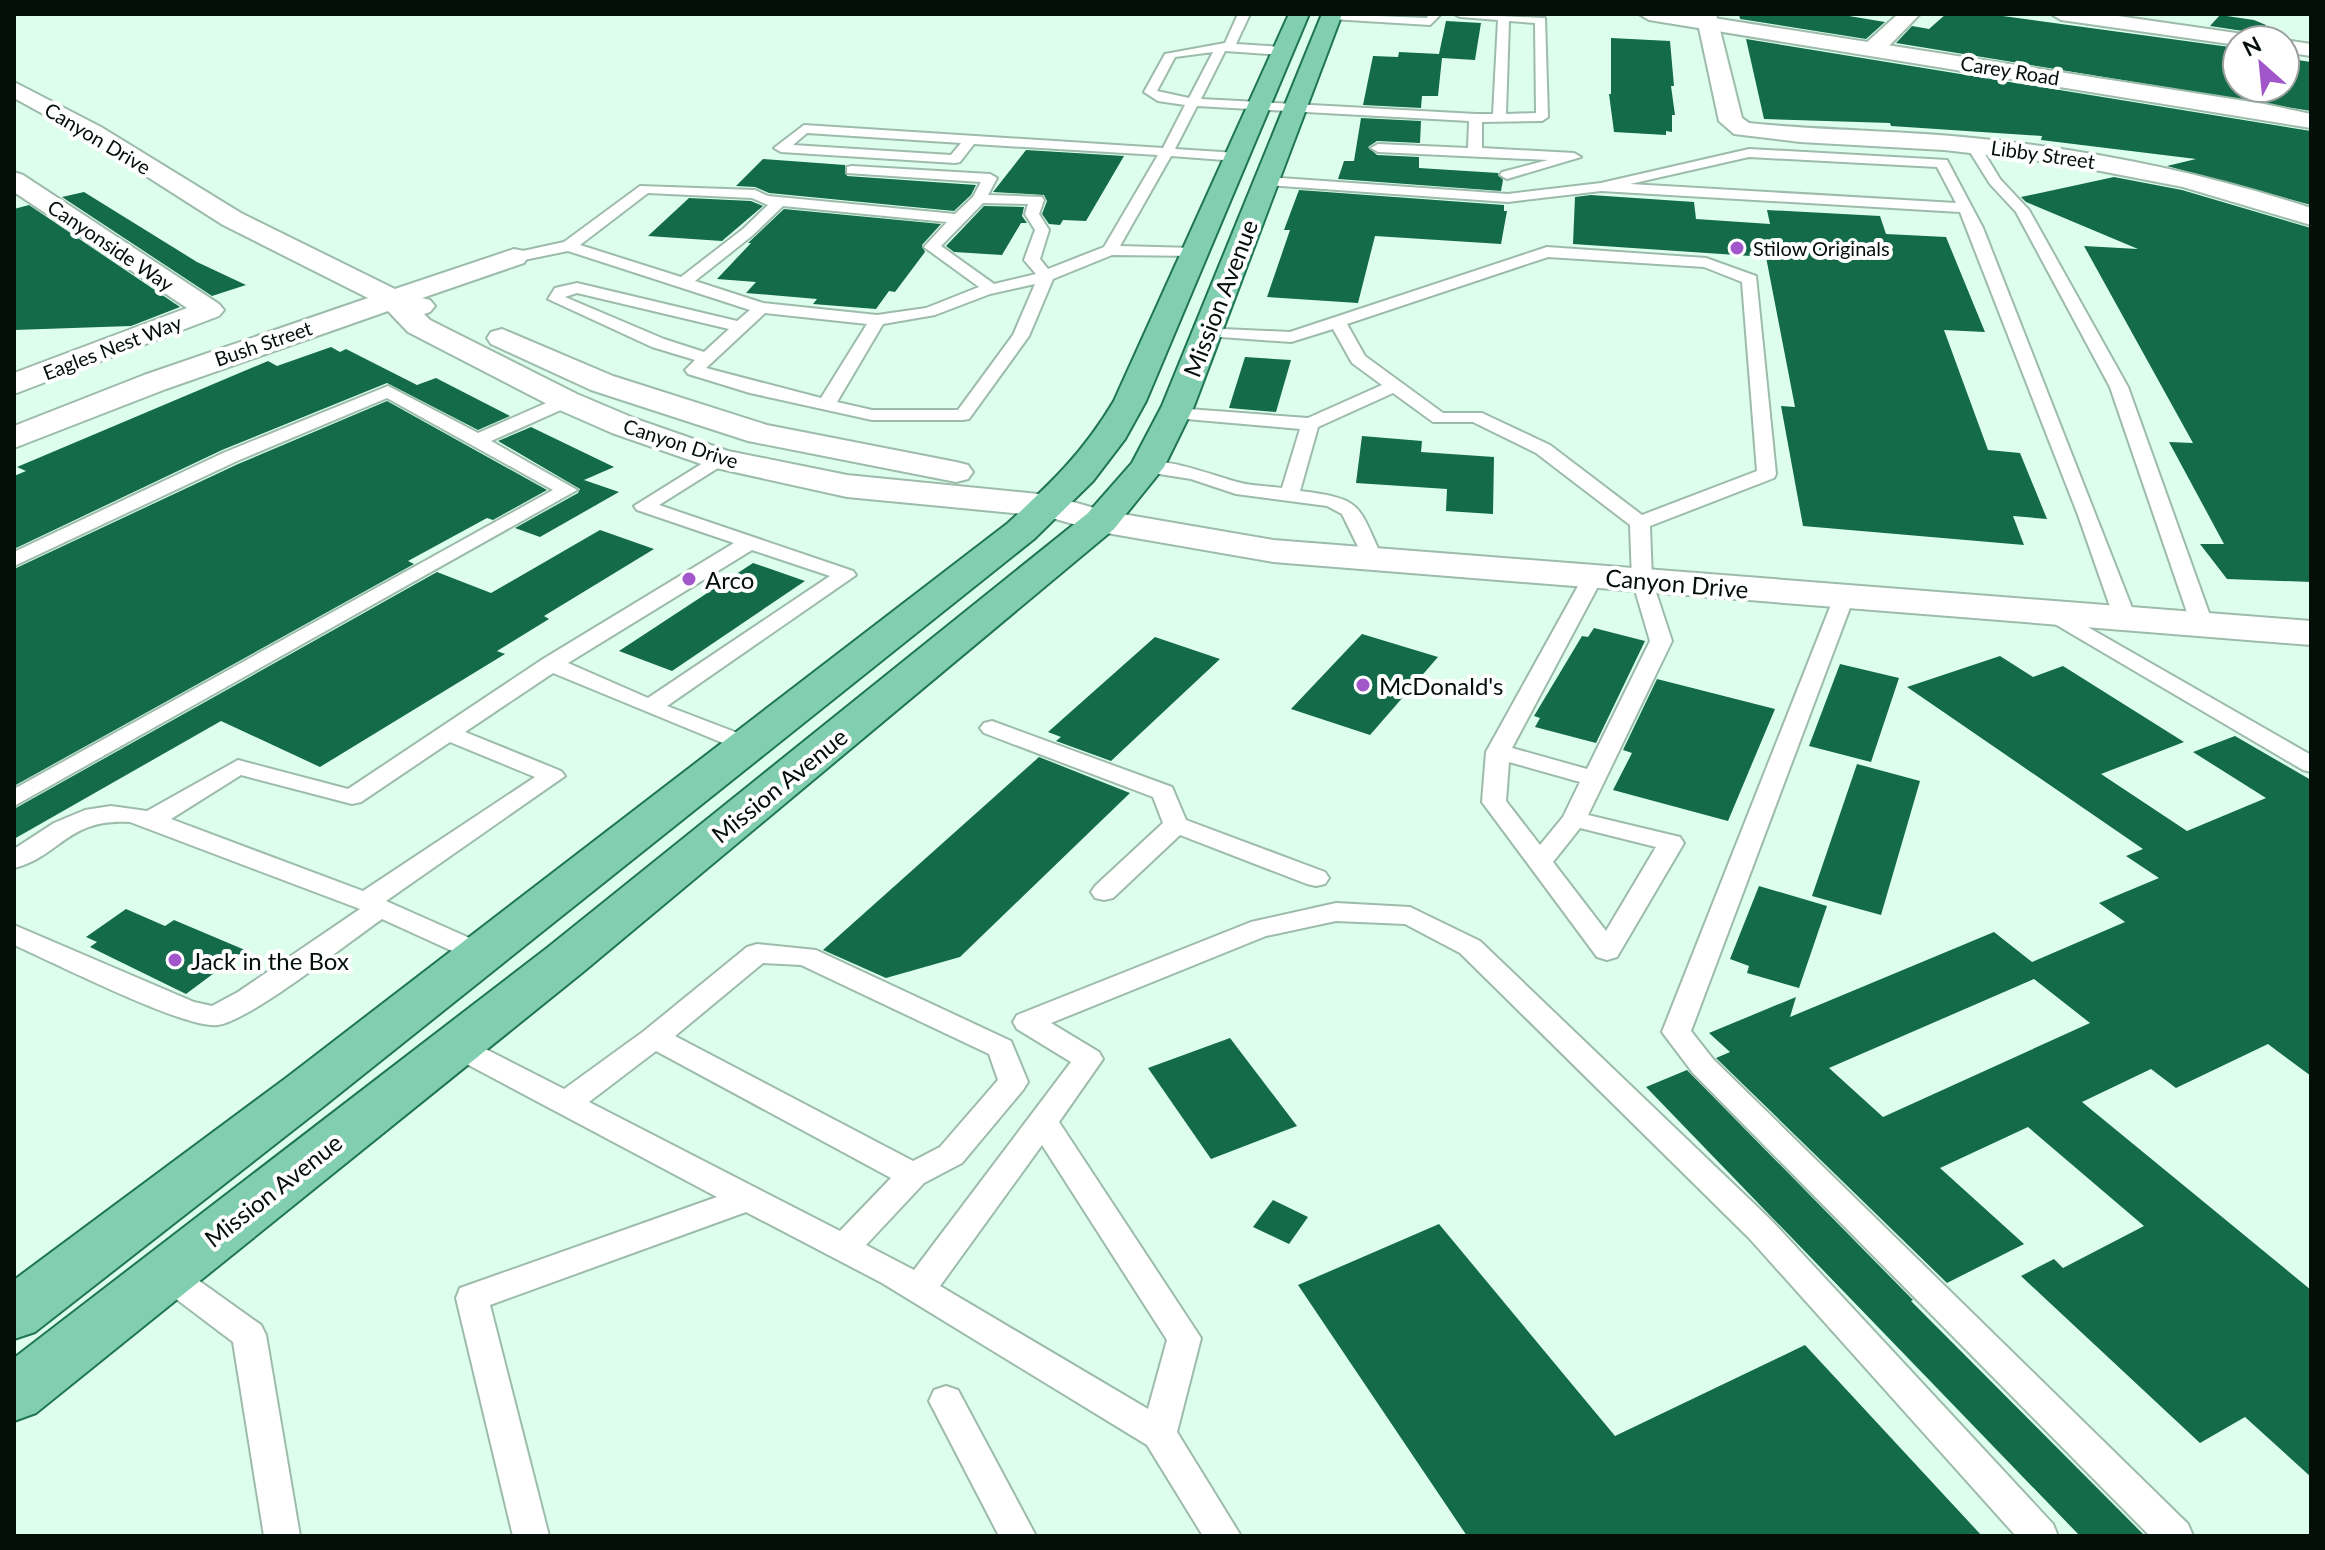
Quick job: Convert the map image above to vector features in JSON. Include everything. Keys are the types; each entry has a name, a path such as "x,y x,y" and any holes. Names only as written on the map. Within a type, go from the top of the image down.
{"main road":[{"name":"Mission Avenue","path":"14,1314 482,954 998,550 1048,506 1094,459 1130,401 1299,14"},
{"name":"Carey Road","path":"1649,14 1707,19 2311,121"},
{"path":"1873,49 1910,14"},
{"path":"2061,14 2221,37"},
{"name":"Mission Avenue","path":"14,1394 456,1046 1101,521 1147,467 1175,413 1332,15"},
{"name":"Libby Street","path":"1707,19 1731,121 1742,129 1972,144 2129,167 2251,197 2311,217"},
{"name":"Canyon Drive","path":"14,89 93,132 232,219 393,299 447,313 602,383 672,407 760,434 1005,484 1048,506"},
{"name":"Canyonside Way","path":"21,191 209,310"},
{"name":"Bush Street","path":"14,438 79,409 210,361 514,257"},
{"name":"Canyon Drive","path":"393,299 419,326 566,401 719,459 847,486 1048,506 1101,521 1273,551 2311,633"},
{"name":"Eagles Nest Way","path":"14,384 209,310"},
{"path":"456,1046 439,1024 454,1002 677,820 679,800"}],"lane":[{"path":"1244,14 1230,45 1171,54 1150,92 1162,98 1193,102 1476,118 1542,117 1541,20 1460,14"},
{"path":"1332,15 1430,22 1435,14"},
{"path":"1497,16 1499,117"},
{"path":"1221,47 1283,51"},
{"path":"1110,250 1167,152 1221,47"},
{"path":"1475,152 1476,118"},
{"path":"971,139 955,159 781,148 804,129 971,139 1237,157"},
{"path":"1972,144 1995,181 2022,210 2119,387 2202,624"},
{"path":"1378,148 1574,157 1507,175"},
{"path":"1267,181 1508,198 1601,187 1749,153 1942,163 1966,208 2088,515 2125,618"},
{"path":"852,170 990,178 979,199 932,247 991,289"},
{"path":"1601,187 1966,208"},
{"path":"514,257 569,246 645,189 755,194 764,200 779,202 958,219"},
{"path":"979,199 1037,200 1032,214 1042,230 1032,260 1046,276"},
{"path":"684,282 748,232 779,202"},
{"path":"569,246 761,308 877,320 929,312 991,289 1046,276 1110,250 1194,253"},
{"path":"1207,331 1291,337 1547,252 1706,263 1750,279 1767,474 1640,523"},
{"path":"761,308 694,370 756,389 872,415 963,415 1021,336 1046,276"},
{"path":"707,358 658,343 556,299 561,291 577,288 740,327"},
{"path":"826,405 877,320"},
{"path":"1338,323 1358,359 1439,418 1476,417 1543,449 1640,523"},
{"path":"1175,413 1310,424 1394,386"},
{"path":"14,560 230,457 388,391 567,490 14,799"},
{"path":"477,440 566,401"},
{"path":"1290,494 1310,424"},
{"path":"650,707 846,575 644,506 719,459"},
{"path":"1147,467 1194,474 1236,488 1332,501 1350,510 1373,559"},
{"path":"1539,863 1574,819 1661,641 1642,580 1640,523"},
{"path":"151,820 238,767 352,797 551,664 750,542"},
{"path":"1574,819 1671,843 1607,951 1494,802 1498,752 1593,577"},
{"path":"1844,597 1676,1032 1703,1066 2175,1536"},
{"path":"2051,612 2311,765"},
{"path":"551,664 748,745"},
{"path":"992,728 1163,792 1176,825 1316,878"},
{"path":"14,934 188,1011 215,1016 248,999 553,776 450,734"},
{"path":"1498,752 1593,778"},
{"path":"14,860 72,823 99,812 127,812 373,905 482,954"},
{"path":"1104,892 1176,825"},
{"path":"919,1289 1089,1059 1027,1022 1260,928 1336,912 1410,916 1470,947 1760,1229 2040,1536"},
{"path":"567,1103 654,1038 757,953 806,956 1001,1048 1013,1082 951,1155 913,1175 843,1249"},
{"path":"654,1038 913,1175"},
{"path":"456,1046 919,1289 1159,1434 1223,1536"},
{"path":"1043,1122 1184,1338 1159,1434"},
{"path":"531,1536 472,1298 748,1198"},
{"path":"166,1274 249,1335 282,1536"},
{"path":"946,1401 1018,1536"}],"building":[{"path":"1739,14 1837,14 1885,22 1866,39 1740,19"},
{"path":"1946,14 1988,14 2221,46 2221,96 1896,43 1912,26 1929,29"},
{"path":"2220,15 2264,24 2221,24 2221,28 2210,26"},
{"path":"1446,21 1481,23 1475,60 1442,58 1438,96 1422,96 1421,108 1363,105 1373,56 1398,57 1399,52 1439,54"},
{"path":"1611,38 1670,41 1675,115 1672,115 1672,132 1666,131 1666,135 1614,132 1609,94"},
{"path":"1746,39 2311,131 2311,205 2167,166 2196,159 2041,140 2042,136 1891,126 1890,123 1764,119"},
{"path":"2301,60 2311,62 2311,111 2268,104 2301,104"},
{"path":"1361,118 1421,121 1420,143 1377,141 1368,147 1377,155 1419,157 1419,168 1498,173 1503,180 1501,191 1338,179 1344,161 1354,161"},
{"path":"1026,150 1124,156 1086,221 1063,220 1060,225 1049,224 1042,214 1047,201 1044,195 993,192"},
{"path":"763,159 845,165 847,176 976,185 971,195 954,211 769,193 755,187 736,186"},
{"path":"2114,177 2182,190 2311,228 2311,582 2227,579 2200,544 2224,544 2169,442 2193,443 2084,246 2138,249 2026,202 2021,197"},
{"path":"1299,190 1504,205 1504,211 1507,211 1501,244 1375,236 1358,303 1267,297 1290,230 1284,230"},
{"path":"84,192 197,262 246,285 212,296 62,197"},
{"path":"1591,195 1694,202 1696,219 1770,224 1767,210 1880,216 1886,234 1946,237 1985,332 1944,330 1988,450 2020,453 2047,519 2013,516 2024,545 1803,526 1781,406 1795,407 1766,257 1573,244 1575,197"},
{"path":"689,198 751,201 763,206 722,241 648,236"},
{"path":"29,205 180,307 131,326 14,330 14,209"},
{"path":"984,206 1024,207 1022,216 1027,223 1021,223 1002,255 954,252 946,246"},
{"path":"784,209 941,224 922,245 925,252 895,292 889,291 876,309 813,304 817,299 746,293 756,282 717,279 751,243 748,243"},
{"path":"331,347 340,352 346,349 417,385 436,378 510,416 478,430 387,383 222,450 14,549 14,476 26,471 17,467 268,361 277,366"},
{"path":"1245,357 1291,360 1276,412 1229,408"},
{"path":"387,401 547,490 408,561 414,564 14,786 14,569 238,464"},
{"path":"531,427 614,467 584,480 619,492 540,537 515,528 578,493 580,489 498,441"},
{"path":"1362,436 1422,441 1421,452 1494,457 1493,514 1446,511 1447,489 1356,483"},
{"path":"600,530 654,549 544,616 549,619 497,651 505,654 320,767 221,721 14,839 14,809 437,572 491,593"},
{"path":"753,563 805,581 672,671 619,651"},
{"path":"1594,628 1645,641 1596,743 1535,727 1540,718 1534,716 1582,636 1588,637"},
{"name":"McDonald's","path":"1362,634 1438,657 1370,735 1291,709"},
{"path":"1155,637 1220,659 1111,761 1056,741 1061,737 1048,732"},
{"path":"2000,656 2033,677 2063,666 2184,742 2101,774 2187,831 2266,798 2193,752 2235,736 2311,780 2311,1076 2268,1044 2176,1088 2151,1069 2082,1102 2311,1290 2311,1477 2245,1417 2200,1443 2021,1276 2054,1259 2063,1268 2144,1226 2028,1127 1940,1168 2024,1244 1947,1283 1716,1058 1730,1052 1709,1033 1796,997 1790,1017 1994,932 2032,962 2125,922 2099,903 2159,878 2126,856 2143,849 1907,687","holes":["2034,979 2090,1023 1883,1117 1829,1068"]},
{"path":"1840,664 1899,678 1871,762 1809,746"},
{"path":"1657,679 1775,709 1728,821 1613,790 1632,753 1623,750"},
{"path":"1039,757 1130,793 960,957 886,978 823,950"},
{"path":"1857,764 1920,781 1881,915 1812,896"},
{"path":"1759,886 1827,906 1799,988 1747,973 1749,966 1730,959"},
{"name":"Jack in the Box","path":"126,909 165,926 174,920 245,950 186,994 90,947 97,942 86,937"},
{"path":"1230,1038 1297,1126 1211,1159 1148,1068"},
{"path":"1687,1070 2145,1536 2080,1536 1646,1087"},
{"path":"1273,1200 1308,1217 1289,1244 1253,1227"},
{"path":"1439,1224 1615,1436 1805,1345 1982,1536 1467,1536 1298,1285"}],"place":[{"name":"Stilow Originals","path":"1737,248"},
{"name":"Arco","path":"689,579"},
{"name":"McDonald's","path":"1363,685"},
{"name":"Jack in the Box","path":"175,960"}]}
